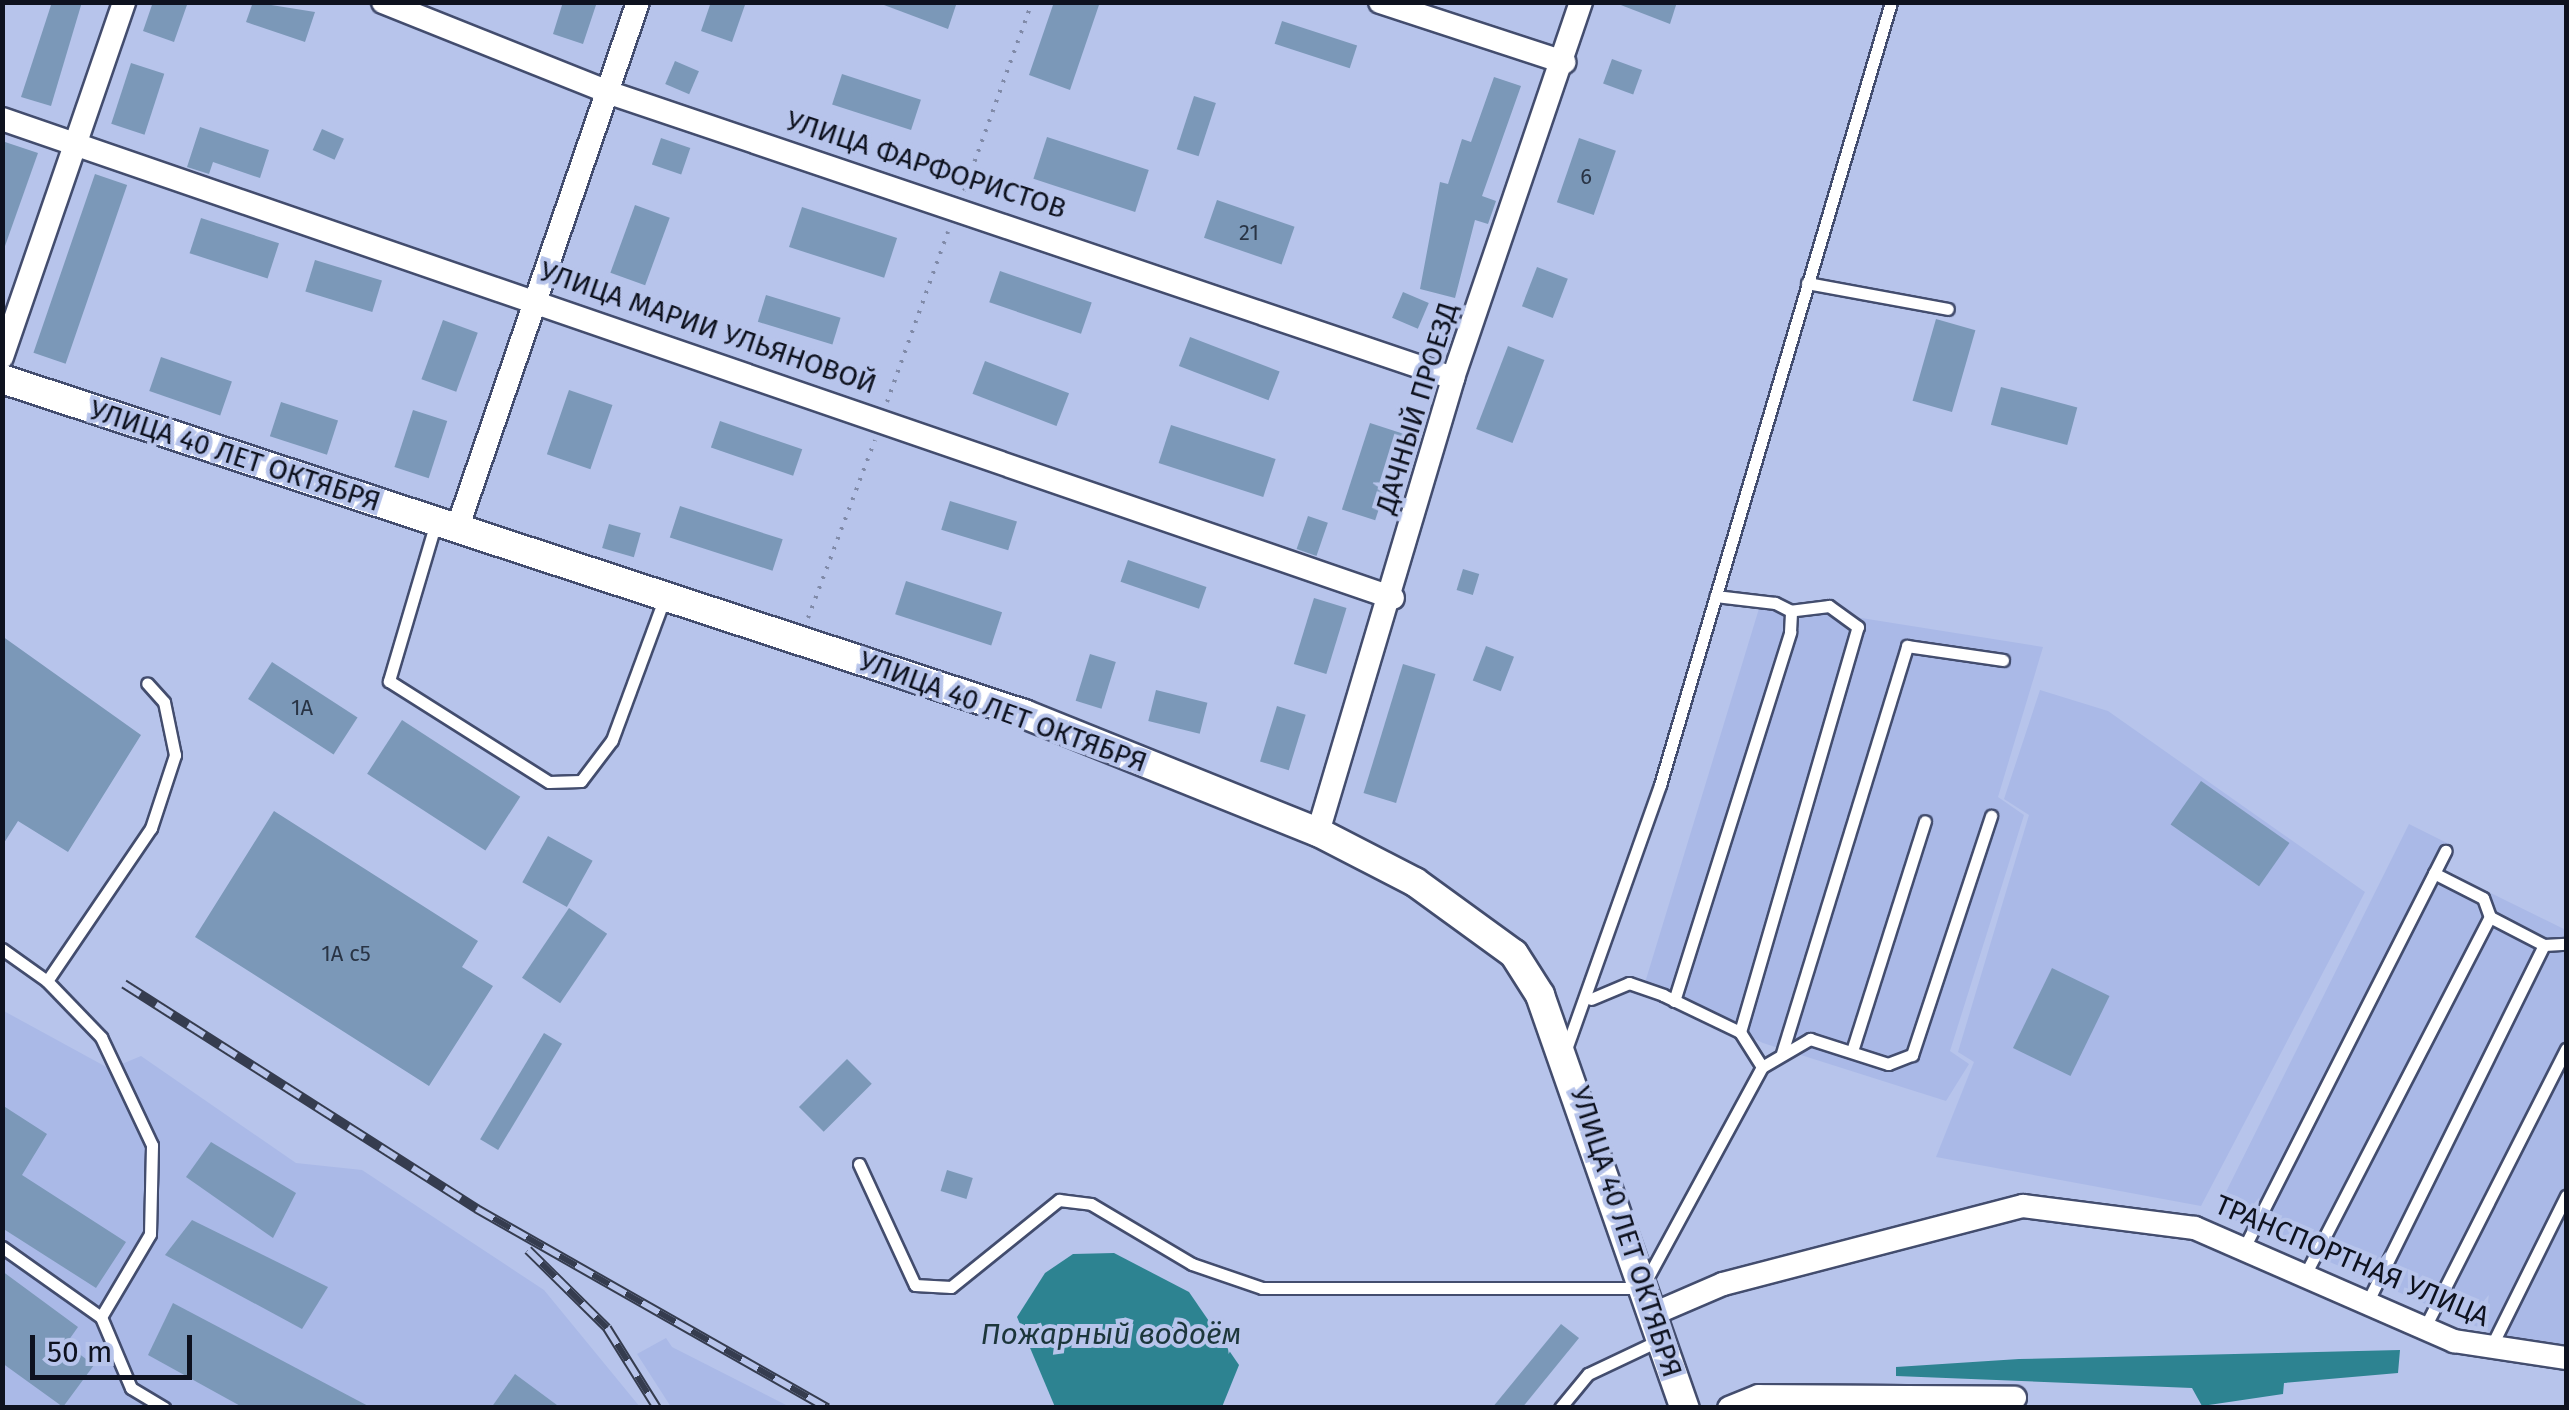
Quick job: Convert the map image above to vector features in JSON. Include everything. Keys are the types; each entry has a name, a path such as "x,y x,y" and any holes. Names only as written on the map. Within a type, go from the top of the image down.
{"street":[{"path":"2,357 124,2"},
{"name":"УЛИЦА ФАРФОРИСТОВ","path":"383,2 610,93 959,206 1454,378"},
{"path":"447,526 540,302 638,2"},
{"path":"1380,2 1564,62"},
{"name":"ДАЧНЫЙ ПРОЕЗД","path":"1318,832 1393,598 1454,378 1564,62 1581,2"},
{"name":"УЛИЦА МАРИИ УЛЬЯНОВОЙ","path":"2,119 1393,598"},
{"name":"УЛИЦА 40 ЛЕТ ОКТЯБРЯ","path":"2,379 1024,714 1318,832 1486,929 1531,981 1566,1052 1685,1408"},
{"name":"ТРАНСПОРТНАЯ УЛИЦА","path":"1656,1327 1724,1284 2023,1206 2195,1228 2246,1244 2425,1327 2490,1351 2564,1353"},
{"path":"1729,1408 1759,1396 2015,1398"}],"lane":[{"path":"1566,1052 1590,998 1715,596 1891,2"},
{"path":"1807,283 1948,309"},
{"path":"447,526 390,682 548,782 580,781 612,740 666,597"},
{"path":"1715,596 1791,611 1829,606 1858,627 1740,1032"},
{"path":"1674,1000 1791,611"},
{"path":"1782,1053 1907,646 2002,660"},
{"path":"47,980 152,828 175,755 164,702 147,683"},
{"path":"859,1164 915,1285 951,1286 1059,1200 1091,1204 1192,1264 1262,1288 1642,1288 1762,1067 1810,1039 1888,1064 1912,1056 1991,816"},
{"path":"1852,1051 1925,821"},
{"path":"2246,1244 2445,852"},
{"path":"2434,873 2483,898 2490,918 2544,945 2566,944"},
{"path":"2308,1271 2490,918"},
{"path":"2369,1300 2544,945"},
{"path":"2,949 47,980 101,1037 152,1145 150,1234 101,1317"},
{"path":"1590,998 1629,983 1674,1000 1740,1032 1762,1067"},
{"path":"2425,1327 2566,1049"},
{"path":"2490,1351 2566,1196"},
{"path":"2,1247 101,1317 131,1388 164,1408"},
{"path":"1560,1408 1588,1374 1656,1327"}],"path":[{"path":"800,640 1032,2"}],"shaded area":[{"path":"1761,602 2043,647 1998,797 2024,815 1950,1051 1969,1064 1946,1101 1763,1043 1644,986"},
{"path":"2040,690 2108,711 2365,892 2201,1206 1936,1157 1974,1062 1958,1052 2029,815 2004,799"},
{"path":"2409,824 2453,846 2446,871 2566,930 2566,1351 2537,1353 2216,1212"},
{"path":"2,1010 110,1069 141,1056 296,1163 362,1170 544,1290 640,1407 3,1407"},
{"path":"666,1338 672,1347 790,1407 671,1407 637,1354"}],"water":[{"name":"Пожарный водоём","path":"1114,1253 1189,1292 1239,1365 1222,1407 1055,1407 1017,1317 1045,1273 1073,1254"},
{"path":"2400,1350 2398,1373 2284,1383 2283,1394 2202,1406 2192,1388 1896,1376 1896,1367 2019,1359"}],"building":[{"path":"52,2 82,2 51,106 21,97"},
{"path":"153,2 188,2 174,42 143,31"},
{"path":"253,2 315,12 305,42 246,22"},
{"path":"563,2 597,2 583,44 553,34"},
{"path":"711,2 746,2 732,42 701,31"},
{"path":"876,2 957,2 948,29"},
{"path":"1054,2 1100,2 1070,90 1029,75"},
{"path":"1613,2 1677,2 1670,24"},
{"path":"1282,21 1357,45 1350,68 1275,44"},
{"path":"1612,59 1642,70 1633,94 1603,83"},
{"path":"675,61 699,71 689,94 665,84"},
{"path":"131,63 164,74 145,135 111,124"},
{"path":"842,74 921,100 911,130 832,104"},
{"path":"1494,77 1521,86 1482,196 1496,201 1488,224 1475,220 1455,298 1420,289 1440,182 1448,184 1462,139 1471,142"},
{"path":"1194,96 1216,103 1199,156 1177,149"},
{"path":"200,127 269,150 260,178 213,162 209,174 187,167"},
{"path":"322,129 344,139 335,160 313,150"},
{"path":"1047,137 1149,170 1135,212 1033,179"},
{"path":"661,138 690,148 681,175 652,164"},
{"path":"1579,138 1616,151 1594,215 1557,202"},
{"path":"2,141 38,153 5,246 2,246"},
{"path":"95,174 127,185 66,364 33,353"},
{"path":"1217,200 1295,227 1282,265 1204,238"},
{"path":"635,205 670,218 645,285 610,273"},
{"path":"802,207 897,238 884,278 789,247"},
{"path":"201,218 279,243 268,279 190,253"},
{"path":"315,260 382,280 372,312 305,292"},
{"path":"1537,267 1568,279 1553,318 1522,306"},
{"path":"1000,271 1092,303 1081,334 989,302"},
{"path":"1403,292 1429,303 1418,329 1392,318"},
{"path":"766,295 841,318 832,345 758,322"},
{"path":"1936,319 1975,330 1952,412 1913,401"},
{"path":"443,320 478,333 456,392 421,379"},
{"path":"1190,337 1280,371 1269,400 1179,366"},
{"path":"1508,346 1544,360 1513,443 1476,429"},
{"path":"161,357 232,381 220,415 149,391"},
{"path":"985,361 1069,393 1056,426 972,394"},
{"path":"2001,387 2077,407 2067,445 1991,425"},
{"path":"569,390 612,405 590,469 547,454"},
{"path":"281,402 338,421 327,455 270,436"},
{"path":"413,410 447,421 429,478 394,467"},
{"path":"720,421 802,449 793,476 711,447"},
{"path":"1370,423 1403,434 1375,520 1342,510"},
{"path":"1171,425 1276,459 1263,497 1159,463"},
{"path":"950,501 1017,521 1008,550 941,530"},
{"path":"680,506 783,539 773,571 670,537"},
{"path":"1308,516 1328,523 1316,556 1297,549"},
{"path":"609,524 641,533 634,557 602,548"},
{"path":"1128,560 1206,587 1199,609 1121,582"},
{"path":"1463,569 1479,574 1473,595 1457,590"},
{"path":"906,581 1002,612 991,645 895,614"},
{"path":"1314,598 1347,608 1326,674 1294,664"},
{"path":"2,636 141,735 68,852 18,821 2,846"},
{"path":"1486,646 1514,657 1501,691 1473,681"},
{"path":"1090,654 1116,662 1101,709 1076,701"},
{"path":"272,662 358,718 334,754 248,699"},
{"path":"1403,664 1436,674 1396,803 1364,793"},
{"path":"1156,690 1207,703 1200,734 1148,721"},
{"path":"1277,706 1306,715 1289,770 1260,761"},
{"path":"402,720 520,797 485,850 367,774"},
{"path":"2201,781 2289,843 2259,886 2171,824"},
{"path":"274,811 478,941 462,967 493,986 429,1086 195,937"},
{"path":"548,836 593,861 567,907 522,882"},
{"path":"569,908 607,934 560,1003 522,978"},
{"path":"2052,968 2110,996 2071,1076 2013,1048"},
{"path":"544,1033 562,1044 498,1150 480,1139"},
{"path":"847,1059 872,1084 824,1132 799,1107"},
{"path":"2,1105 47,1134 22,1175 126,1242 96,1288 2,1228"},
{"path":"211,1142 296,1193 273,1238 186,1177"},
{"path":"947,1170 973,1178 966,1199 941,1191"},
{"path":"192,1220 328,1287 302,1329 165,1255"},
{"path":"2,1271 78,1327 66,1344 94,1365 63,1407 2,1363"},
{"path":"173,1303 372,1408 244,1408 148,1355"},
{"path":"1561,1324 1579,1338 1522,1408 1492,1408"},
{"path":"515,1374 561,1408 491,1408"}],"railway":[{"path":"124,984 477,1209 827,1408"},
{"path":"528,1250 607,1328 657,1408"}]}
